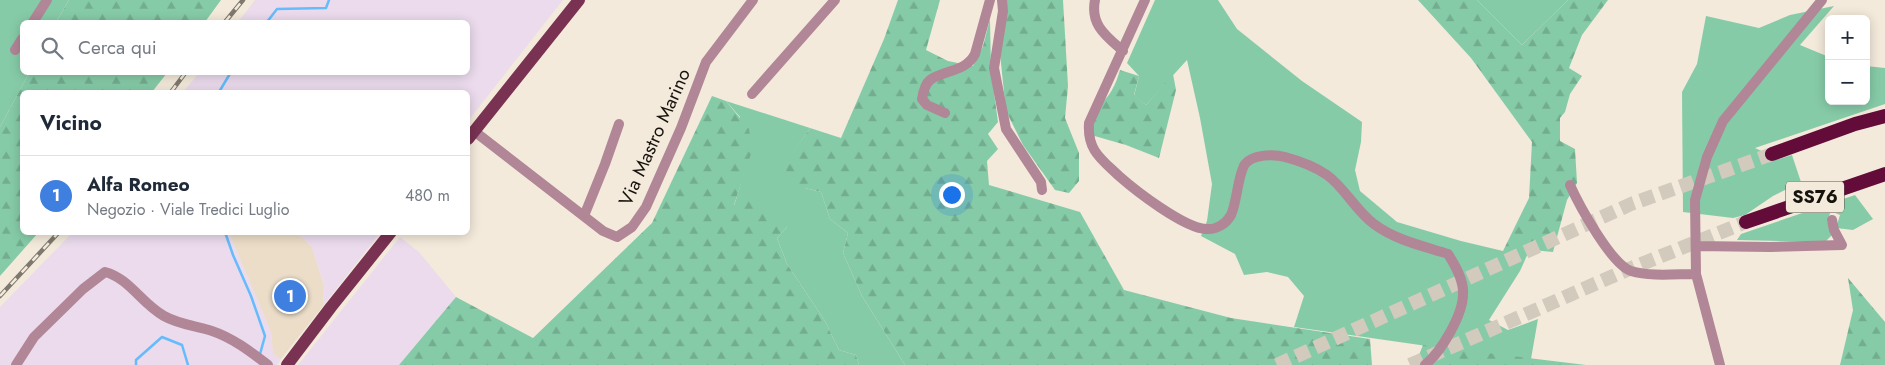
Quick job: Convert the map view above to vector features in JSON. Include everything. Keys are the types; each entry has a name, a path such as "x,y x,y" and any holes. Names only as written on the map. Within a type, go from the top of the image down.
{"highway":[{"path":"1772,154 1855,124 1885,116"},
{"name":"SS76","path":"1746,222 1885,174"}],"main road":[{"path":"471,135 579,0"},
{"path":"287,365 389,235"}],"street":[{"path":"35,20 47,0"},
{"name":"Via Mastro Marino","path":"471,135 603,231 617,237 632,226 646,207 682,128 706,62 753,0"},
{"path":"752,94 835,0"},
{"path":"945,112 927,105 922,98 924,91 930,81 971,62 990,0"},
{"path":"1002,0 1003,11 994,68 1002,112 1006,129 1041,182 1042,190"},
{"path":"1095,0 1094,16 1101,32 1123,51"},
{"path":"1145,0 1089,123 1090,142 1095,152 1106,164 1152,201 1191,226 1204,229 1223,224 1230,216 1246,164 1252,159 1263,156 1282,156 1306,163 1328,176 1374,225 1400,239 1448,254 1455,265 1464,295 1460,310 1447,340 1425,365"},
{"path":"1720,365 1696,274 1695,200 1707,157 1723,121 1822,0"},
{"path":"16,50 20,43"},
{"path":"584,216 605,164 618,124"},
{"path":"1570,185 1578,204 1622,267 1643,273 1696,274"},
{"path":"1696,246 1770,247 1842,245 1834,230 1832,220"},
{"path":"16,365 34,337 83,289 105,272 116,275 145,302 164,316 213,331 236,342 266,364"}],"shaded area":[{"path":"255,0 563,0 470,118 470,90 185,90 197,75 470,75 470,20 240,20"},
{"path":"70,235 230,235 271,332 273,354 281,359 277,365 0,365 0,307"},
{"path":"230,235 299,235 312,247 324,286 323,306 281,359 273,354 271,332"},
{"path":"299,235 378,235 323,306 324,285 312,247"},
{"path":"400,237 419,252 456,297 399,365 298,365"}],"green space":[{"path":"0,0 69,0 57,20 20,20 20,75 28,75 0,127"},
{"path":"69,0 221,0 206,20 57,20"},
{"path":"898,0 940,0 926,50 948,61 973,66 983,46 990,19 991,71 998,122 988,134 998,149 987,161 989,185 1080,212 1124,290 1231,318 1370,339 1372,365 905,365 862,296 843,253 848,233 830,219 821,192 805,188 796,190 784,166 810,128 841,138 884,39"},
{"path":"999,0 1063,0 1068,86 1065,118 1079,153 1079,181 1069,193 1055,190 1023,145 1006,111 1000,54"},
{"path":"1155,0 1218,0 1237,29 1302,81 1362,122 1361,142 1355,170 1360,191 1397,222 1503,251 1529,251 1520,271 1489,320 1508,330 1538,319 1531,359 1294,327 1304,296 1288,277 1267,272 1244,275 1235,254 1201,236 1207,221 1212,184 1187,60 1146,105 1134,96 1139,76 1127,63"},
{"path":"1418,0 1477,0 1522,45 1568,0 1608,0 1582,35 1569,68 1582,76 1570,94 1565,112 1560,118 1560,141 1575,149 1577,183 1567,200 1553,252 1532,250 1503,251 1529,198 1532,142 1471,58"},
{"path":"1477,0 1568,0 1522,45"},
{"path":"1834,6 1800,45 1825,55 1825,105 1870,105 1870,66 1885,68 1885,104 1755,148 1779,159 1792,155 1801,182 1773,196 1745,215 1733,218 1683,212 1682,92 1697,64 1706,16 1759,28 1790,15"},
{"path":"1120,70 1139,76 1134,95 1146,105 1173,74 1176,90 1159,158 1126,145 1091,135 1087,117 1108,96"},
{"path":"28,75 165,75 154,90 20,90 20,235 36,235 0,276 0,127"},
{"path":"712,96 726,101 749,129 752,151 734,205 752,191 774,210 787,227 777,238 787,264 825,321 839,350 856,355 859,365 399,365 456,297 533,338 652,223"},
{"path":"726,101 810,128 785,166 805,188 821,192 830,219 848,233 843,253 862,296 905,365 859,365 856,355 839,350 825,321 787,264 777,238 787,227 734,206 741,183 740,117"},
{"path":"1855,195 1873,219 1853,230 1836,228 1840,215 1831,211 1827,221 1833,234 1825,242 1737,240 1741,234"},
{"path":"1848,278 1885,322 1885,365 1840,365 1853,310"},
{"path":"1423,345 1586,365 1415,365"}],"waterway":[{"path":"269,20 277,9 326,8 329,0"},
{"path":"220,90 229,75"},
{"path":"226,235 265,336 260,354"},
{"path":"136,365 136,360 162,337 182,345 188,365"}],"tunnel":[{"path":"1277,365 1631,204 1772,154"},
{"path":"1410,365 1629,269 1746,222"}],"railway":[{"path":"227,20 243,0"},
{"path":"172,90 184,75"},
{"path":"0,296 56,235"}],"place":[{"name":"Alfa Romeo","path":"290,296"}]}
